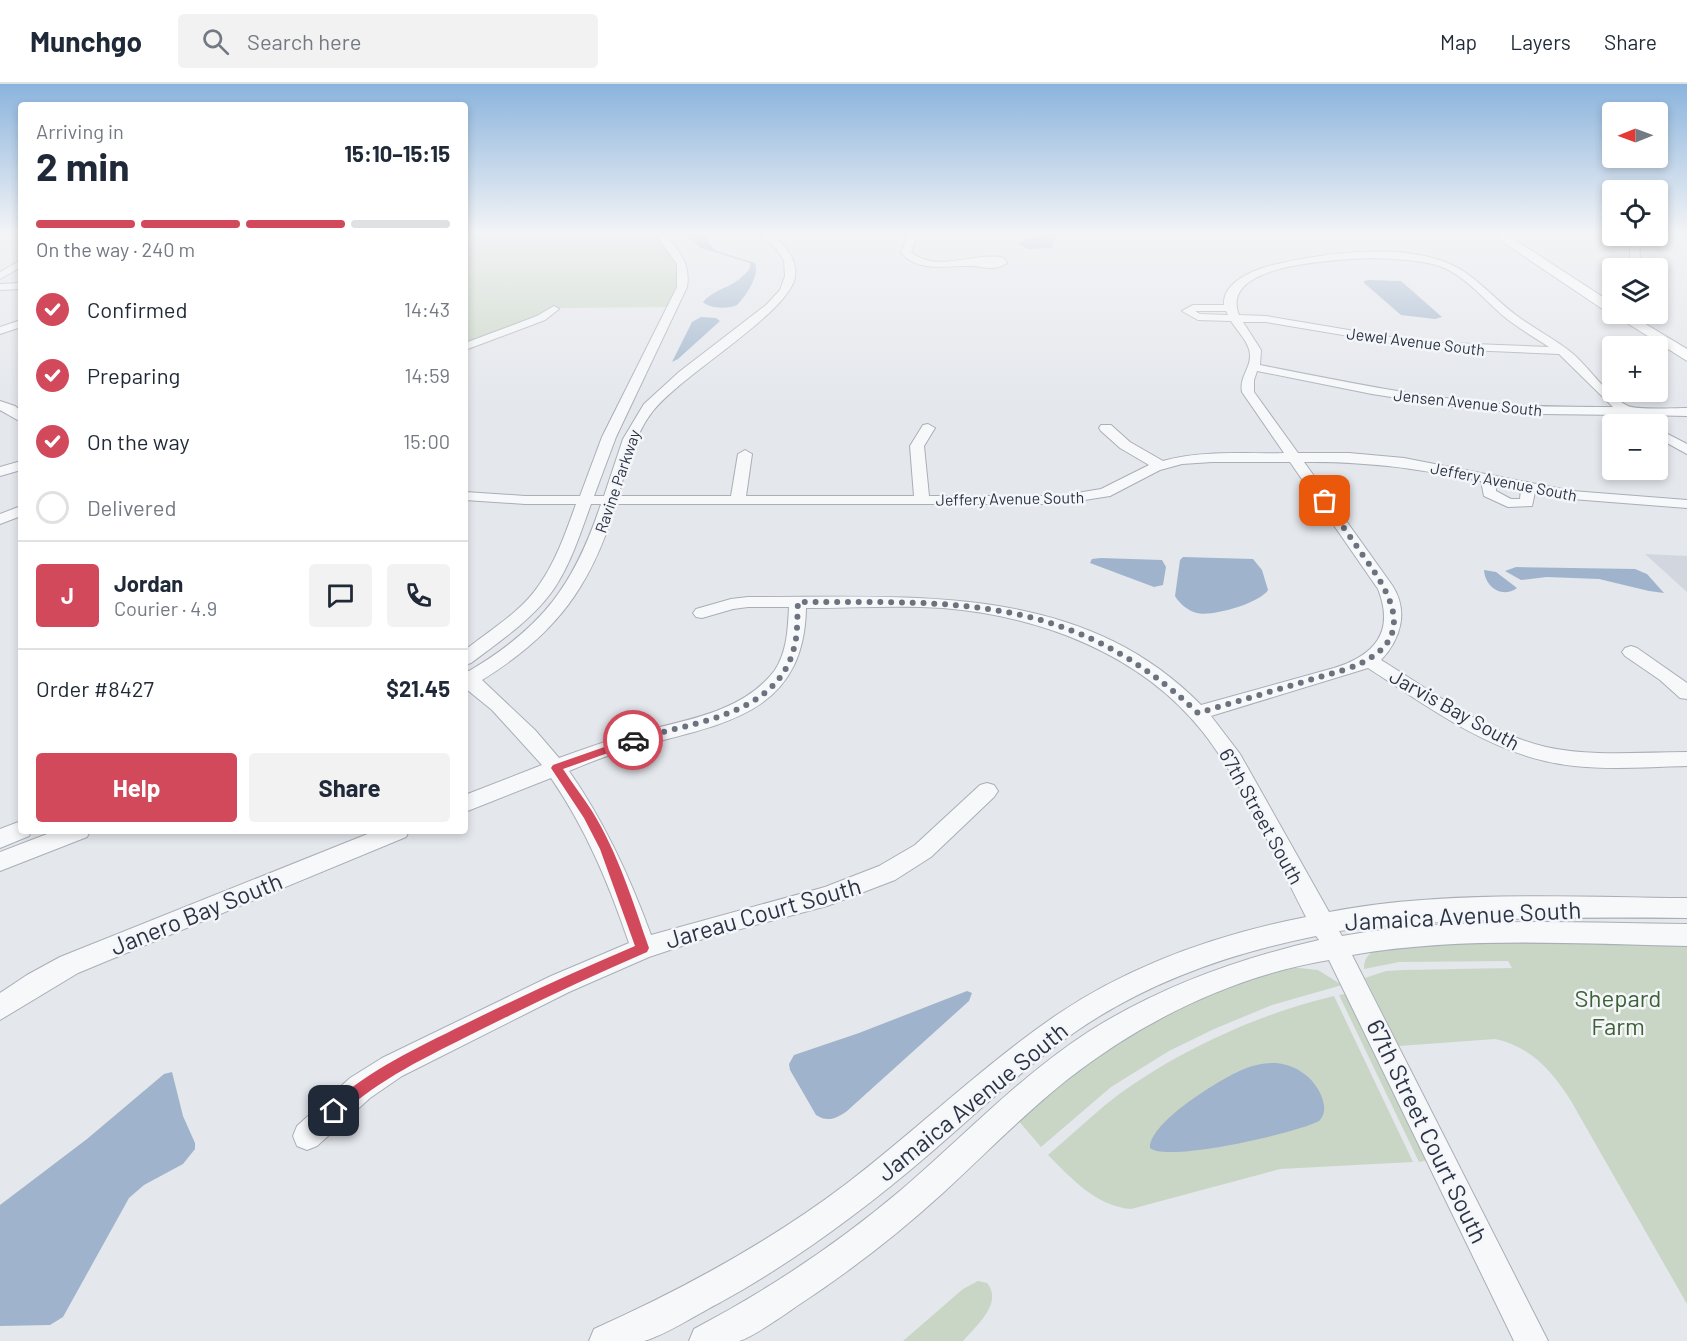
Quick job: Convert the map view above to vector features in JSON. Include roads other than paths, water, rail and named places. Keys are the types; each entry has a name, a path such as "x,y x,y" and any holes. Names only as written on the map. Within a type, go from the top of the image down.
{"main road":[{"path":"1584,291 1602,302"},
{"path":"1636,324 1687,356"}],"street":[{"name":"Ravine Parkway","path":"468,672 503,630 544,591 560,565 609,437 680,291"},
{"name":"Ravine Parkway","path":"468,673 518,646 557,609 580,576 591,555 632,432 648,408 669,388 768,308 784,291"},
{"path":"1198,713 1335,673 1368,660 1380,650 1391,634 1395,617 1391,599 1378,576 1248,392 1246,381 1253,367 1256,353 1234,313 1230,297 1233,291"},
{"path":"1481,291 1505,312 1562,351 1603,392 1631,414"},
{"path":"468,346 541,318 554,309"},
{"name":"Jewel Avenue South","path":"1234,313 1438,346 1500,351 1562,351"},
{"path":"0,331 18,324"},
{"name":"Jensen Avenue South","path":"1253,367 1443,402 1524,410 1686,412"},
{"path":"922,500 917,443 928,428"},
{"path":"1106,428 1125,445 1160,465"},
{"path":"1668,439 1687,450"},
{"path":"738,500 745,454"},
{"name":"Jeffery Avenue South","path":"468,496 511,500 1078,499 1113,490 1160,465 1200,458 1294,457 1383,459 1488,480 1489,493 1508,503 1527,503 1528,488 1628,501 1687,504"},
{"path":"0,472 18,466"},
{"path":"0,519 18,512"},
{"path":"468,803 636,739 725,715 754,700 780,677 791,657 796,635 798,602"},
{"name":"67th Street South","path":"702,613 736,603 951,603 996,609 1038,619 1079,633 1124,656 1161,680 1198,713 1233,759 1328,935"},
{"path":"1631,652 1667,676 1687,693"},
{"name":"Jarvis Bay South","path":"1368,660 1489,733 1532,751 1574,758 1687,759"},
{"path":"468,676 515,719 556,768 588,815 606,849 628,904 642,948"},
{"name":"Jareau Court South","path":"307,1136 360,1088 392,1067 560,984 642,948 827,896 876,878 923,851 987,791"},
{"path":"0,839 18,831"},
{"path":"0,862 71,834"},
{"name":"Janero Bay South","path":"0,1008 36,982 88,957 391,834"},
{"name":"Jamaica Avenue South","path":"706,1341 792,1291 856,1246 900,1210 1031,1092 1101,1038 1161,1004 1215,981 1277,961 1328,935 1379,915 1475,909 1687,908"},
{"name":"Jamaica Avenue South","path":"606,1341 670,1313 784,1248 892,1167 1012,1063 1088,1009 1133,983 1208,952 1261,936 1328,935 1403,938 1458,934 1687,935"},
{"name":"67th Street Court South","path":"1328,935 1531,1341"}],"water":[{"path":"719,291 748,291 737,305 719,308 703,302"},
{"path":"1373,291 1412,291 1442,317 1435,319 1401,315"},
{"path":"701,317 716,318 720,321 672,362 692,322"},
{"path":"1183,557 1253,559 1262,570 1268,590 1256,600 1235,608 1204,614 1194,612 1184,606 1175,596 1180,560"},
{"path":"1092,559 1162,560 1166,567 1163,585 1154,587 1090,563"},
{"path":"1516,567 1635,569 1647,574 1664,593 1599,579 1547,577 1521,580 1505,571"},
{"path":"1484,570 1496,572 1517,588 1506,592 1495,590 1487,582"},
{"path":"967,991 972,993 969,1001 847,1111 832,1119 816,1115 790,1070 789,1064 794,1055 859,1033"},
{"path":"1276,1063 1297,1069 1313,1082 1324,1102 1323,1116 1319,1121 1286,1132 1232,1145 1180,1152 1161,1152 1150,1148 1161,1126 1204,1091 1244,1069 1260,1064"},
{"path":"172,1072 183,1116 195,1143 195,1149 183,1164 144,1185 129,1198 63,1317 50,1325 0,1326 0,1205 87,1139 164,1074"}],"park label":[{"name":"Shepard Farm","path":"1618,1011"}]}
